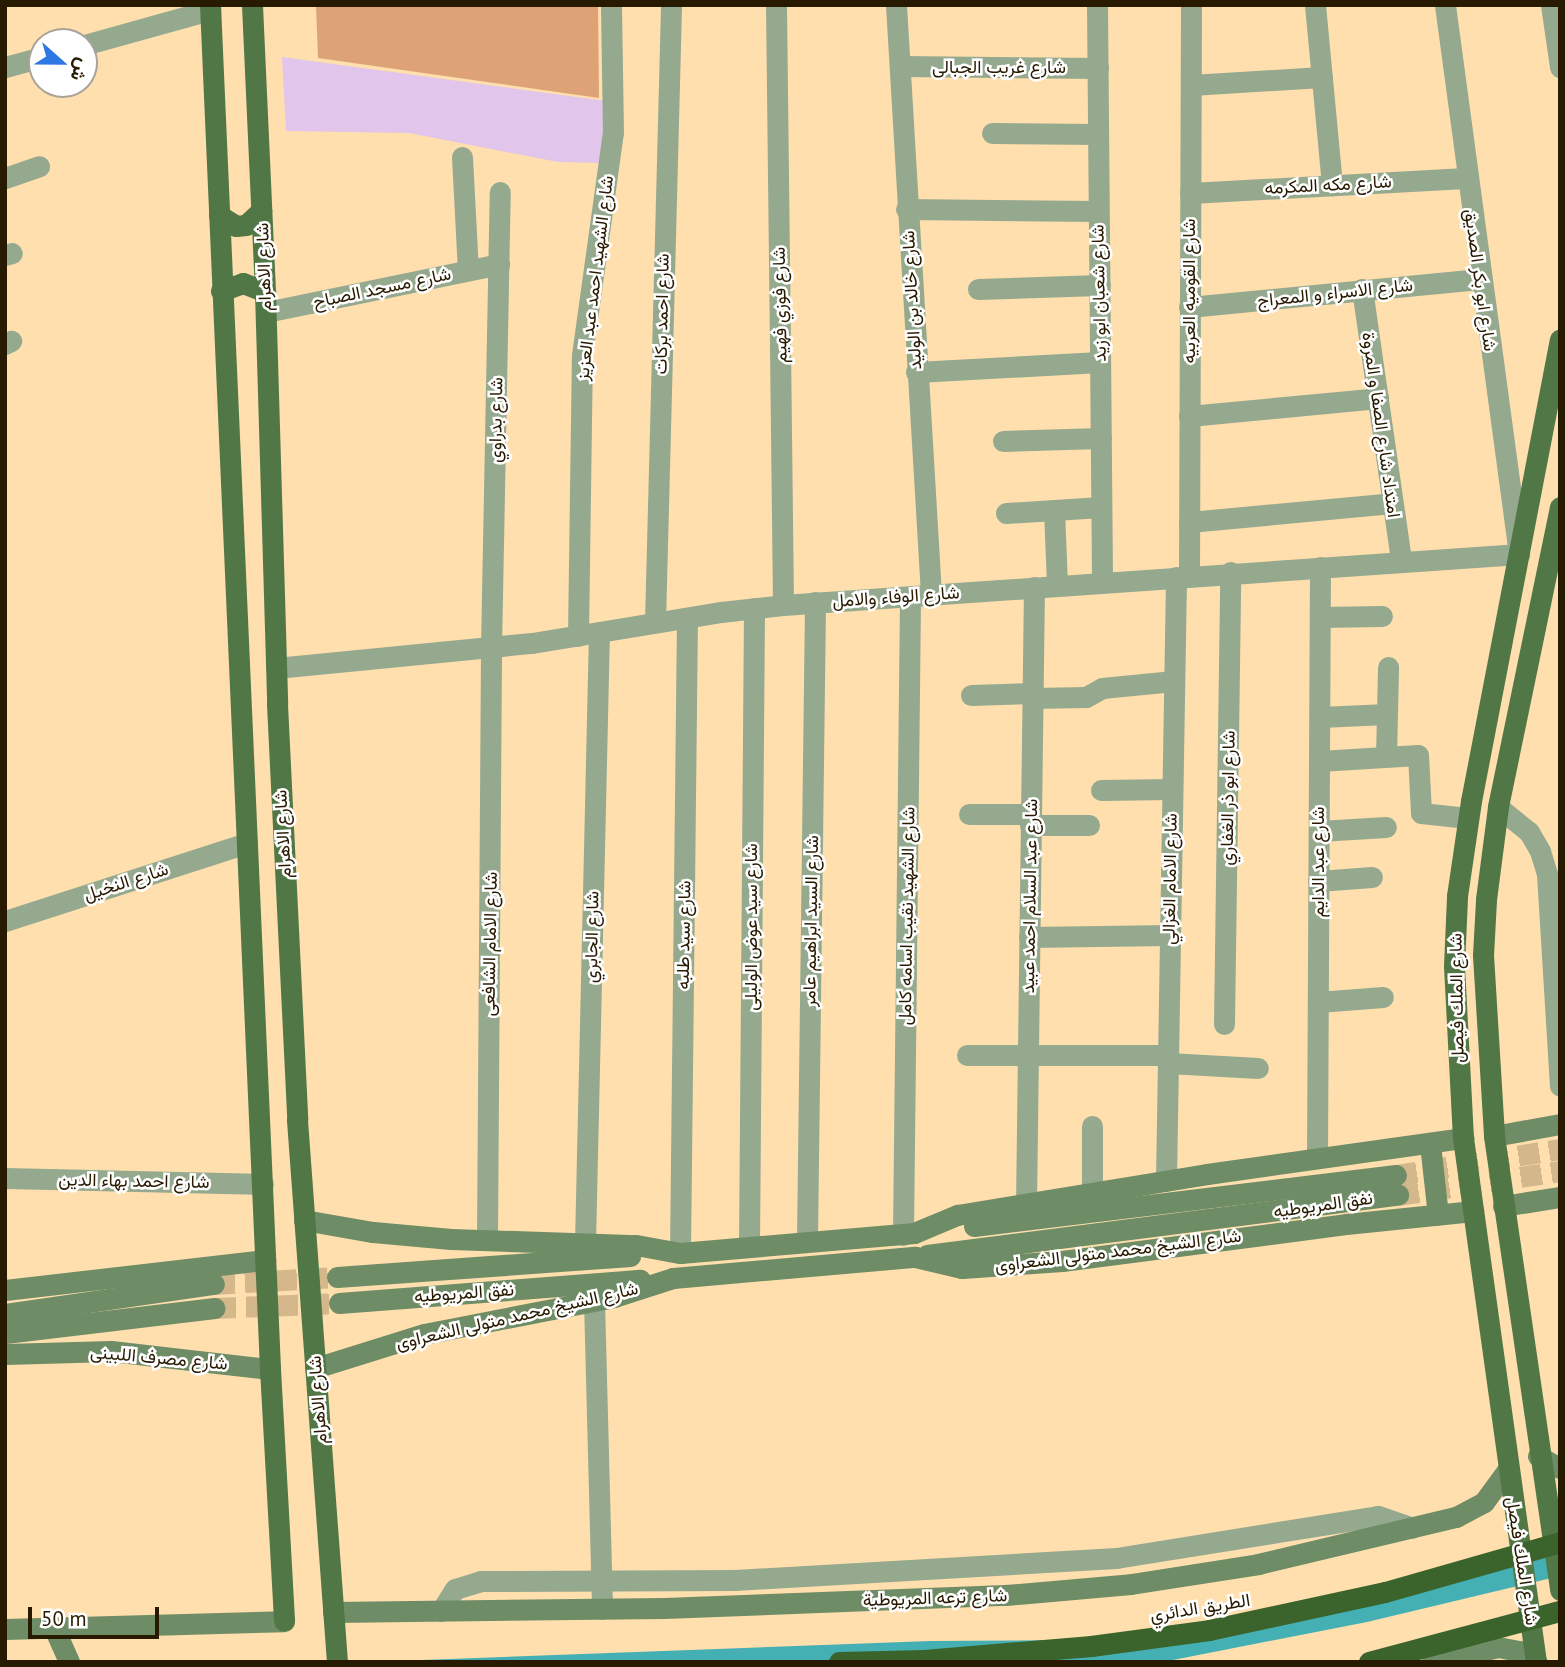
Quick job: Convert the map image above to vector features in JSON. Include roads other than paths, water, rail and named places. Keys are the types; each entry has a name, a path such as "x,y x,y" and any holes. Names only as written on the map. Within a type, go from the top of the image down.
{"highway":[{"name":"الطريق الدائري","path":"839,1662 924,1660 1063,1648 1209,1630 1362,1598 1555,1539"},
{"path":"1369,1662 1560,1611"}],"main road":[{"name":"شارع الاهرام","path":"252,5 265,302 276,668 304,1220 336,1660"},
{"name":"شارع الاهرام","path":"54,1628 284,1620 270,1369 210,7"},
{"path":"219,215 226,223 246,225 261,211"},
{"path":"221,291 243,282 265,302"},
{"name":"شارع الملك فيصل","path":"1536,1661 1463,1138 1454,966 1457,896 1468,818 1560,339"},
{"name":"شارع الملك فيصل","path":"1560,507 1556,545 1498,807 1486,900 1483,955 1494,1136 1538,1456 1555,1539 1560,1590"},
{"path":"1494,1136 1560,1124"},
{"path":"304,1220 373,1233 645,1245 676,1253 807,1240 909,1234 957,1214 1463,1138"},
{"path":"1430,1144 1438,1215"},
{"name":"نفق المريوطيه","path":"909,1234 1397,1185 915,1257"},
{"path":"1503,1206 1560,1197"},
{"name":"شارع الشيخ محمد متولى الشعراوى","path":"315,1368 432,1331 594,1301 673,1278 915,1257 962,1268 1062,1262 1285,1231 1473,1211"},
{"name":"نفق المريوطيه","path":"337,1277 676,1253"},
{"path":"5,1290 265,1260"},
{"name":"نفق المريوطيه","path":"339,1303 673,1278"},
{"path":"5,1314 214,1284"},
{"path":"5,1333 215,1308"},
{"name":"شارع مصرف اللبينى","path":"5,1354 111,1351 270,1369"},
{"path":"1538,1456 1560,1468"},
{"name":"شارع ترعه المريوطية","path":"333,1612 601,1609 1066,1591 1258,1564 1456,1517 1475,1508 1494,1492 1508,1469"},
{"path":"5,1629 54,1628 69,1662"},
{"path":"1432,1662 1498,1647 1519,1651 1536,1661"}],"street":[{"name":"شارع الشهيد احمد عبد العزيز","path":"589,634 582,355 613,133 611,5"},
{"name":"شارع احمد بركات","path":"655,622 671,5"},
{"name":"شارع فوزي فهيم","path":"776,5 783,605"},
{"name":"شارع خالد بن الوليد","path":"896,5 916,372 920,596"},
{"name":"شارع شعبان ابو زيد","path":"1097,5 1101,581"},
{"name":"شارع القوميه العربيه","path":"1182,577 1189,522 1191,5"},
{"path":"1315,5 1332,185"},
{"name":"شارع ابو بكر الصديق","path":"1445,5 1466,178 1519,554"},
{"path":"1550,5 1560,67"},
{"path":"98,41 210,7"},
{"path":"5,67 28,61"},
{"name":"شارع غريب الجبالى","path":"900,66 1098,68"},
{"path":"1191,85 1322,77"},
{"path":"992,133 1098,134"},
{"path":"462,157 468,270"},
{"path":"5,178 39,166"},
{"name":"شارع مكه المكرمه","path":"1190,193 1466,178"},
{"name":"شارع بدراوي","path":"491,648 500,192"},
{"path":"906,209 1098,211"},
{"name":"شارع مسجد الصباح","path":"265,302 499,264"},
{"name":"شارع الاسراء و المعراج","path":"1189,307 1480,279"},
{"path":"978,289 1100,285"},
{"name":"امتداد شارع الصفا و المروة","path":"1362,289 1401,561"},
{"path":"916,372 1100,362"},
{"path":"1189,416 1378,398"},
{"path":"1003,441 1101,438"},
{"path":"1189,522 1392,503"},
{"path":"1006,513 1101,507"},
{"path":"1054,510 1056,585"},
{"name":"شارع الوفاء والامل","path":"276,668 491,648 783,605 1519,554"},
{"name":"شارع عبد الدايم","path":"1317,1158 1320,567"},
{"name":"شارع ابو ذر الغفاري","path":"1224,1024 1230,572"},
{"name":"شارع الامام الغزالي","path":"1166,1181 1174,681 1182,577"},
{"name":"شارع عبد السلام احمد عبيد","path":"1026,1205 1034,587"},
{"name":"شارع الشهيد نقيب اسامه كامل","path":"909,1234 920,596"},
{"name":"شارع السيد ابراهيم عامر","path":"807,1240 816,602"},
{"name":"شارع سيد عوض الوليلى","path":"749,1246 754,608"},
{"path":"1320,617 1382,615"},
{"name":"شارع سيد طلبه","path":"676,1253 687,618"},
{"name":"شارع الجابري","path":"585,1242 589,634"},
{"name":"شارع الامام الشافعى","path":"487,1240 491,648"},
{"path":"1386,757 1388,667"},
{"path":"971,695 1086,697 1101,688 1174,681"},
{"path":"1320,717 1387,714"},
{"path":"1319,761 1418,755 1421,813 1468,818"},
{"path":"1101,790 1172,789"},
{"path":"1498,807 1529,832 1540,851 1547,874 1560,1086"},
{"path":"969,814 1089,825"},
{"path":"1319,831 1386,827"},
{"name":"شارع النخيل","path":"5,921 247,843"},
{"path":"1318,881 1372,877"},
{"path":"1029,937 1170,935"},
{"path":"1318,1002 1383,997"},
{"path":"967,1055 1028,1054 1168,1059 1258,1068"},
{"path":"1092,1126 1093,1193"},
{"name":"شارع احمد بهاء الدين","path":"5,1178 263,1184"},
{"path":"594,1301 601,1609"},
{"path":"1538,1456 1560,1454"},
{"path":"441,1611 455,1589 481,1581 601,1578 735,1580 1116,1558 1378,1516 1412,1528"}],"water":[{"path":"1560,1545 1560,1576 1367,1622 1173,1660 367,1662 930,1641 1071,1640 1180,1628"}],"tunnel":[{"path":"1396,1175 1560,1149"},
{"path":"1398,1195 1560,1171"},
{"path":"214,1284 337,1277"},
{"path":"215,1308 339,1303"}]}
